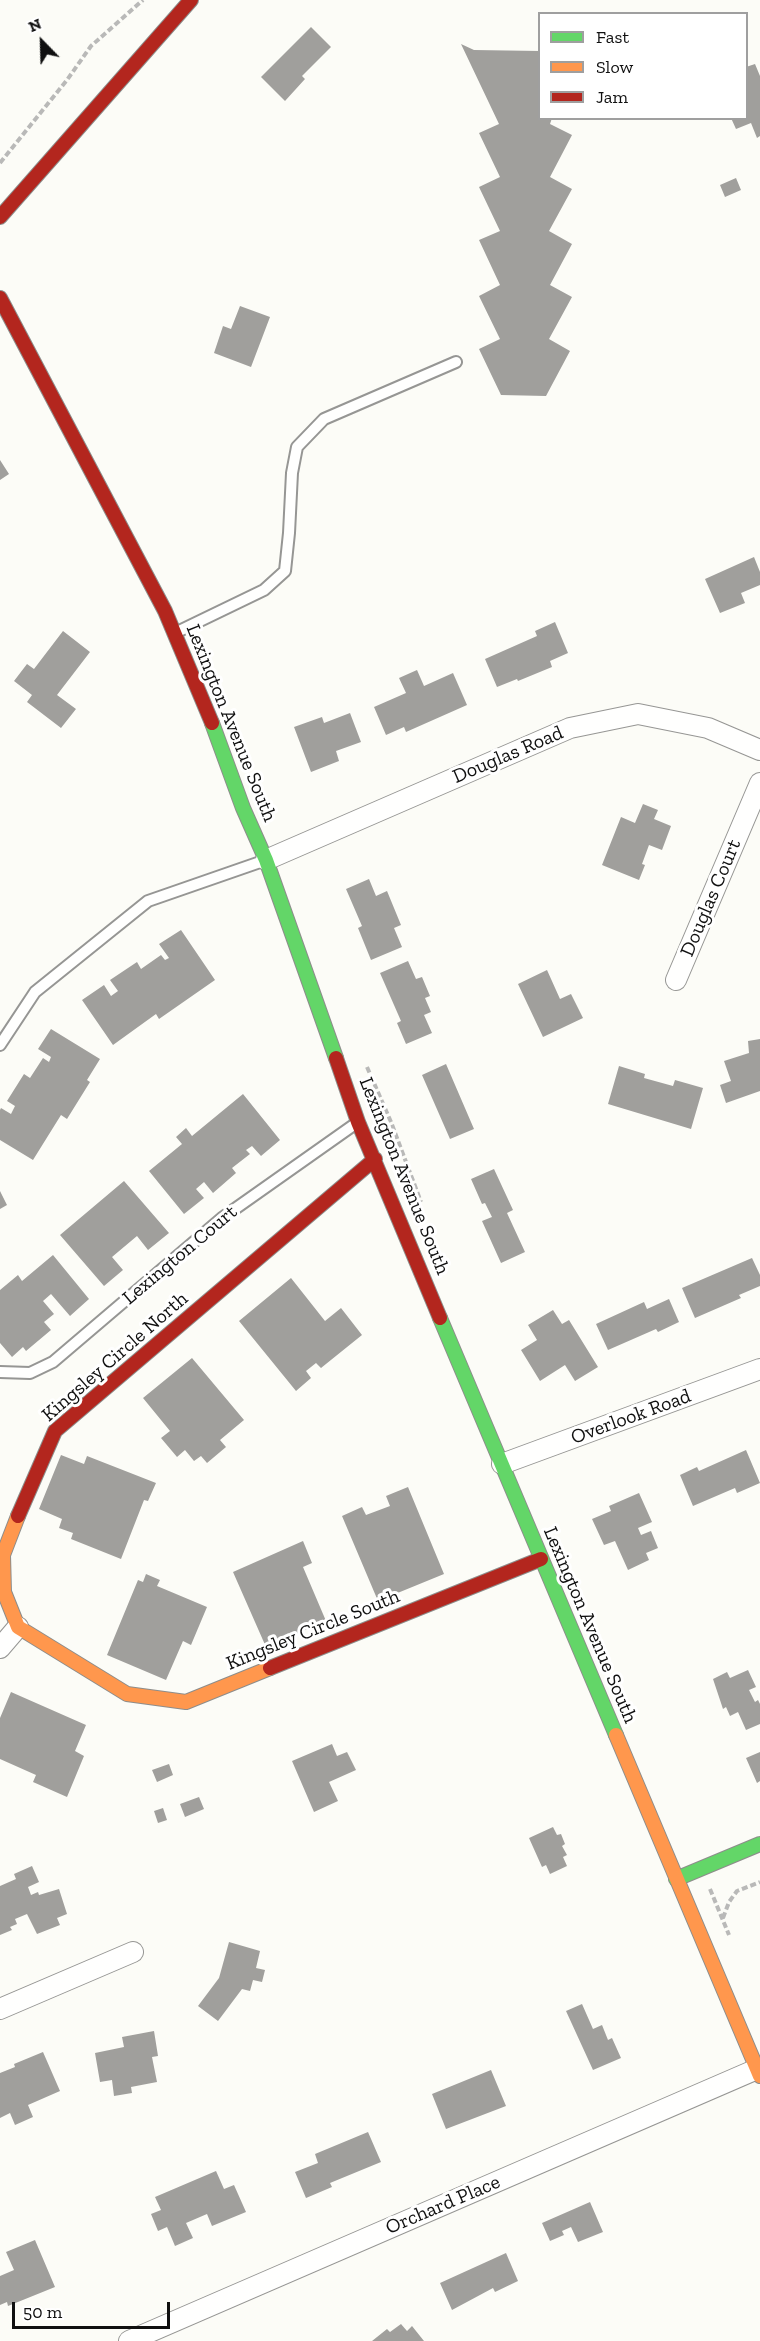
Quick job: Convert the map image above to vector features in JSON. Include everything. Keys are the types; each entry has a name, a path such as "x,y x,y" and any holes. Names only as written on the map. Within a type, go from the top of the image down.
{"street":[{"path":"0,217 191,0"},
{"name":"Lexington Avenue South","path":"0,298 175,634 200,692 243,808 266,861 358,1122 758,2073"},
{"name":"Douglas Road","path":"266,861 570,728 638,714 708,728 760,750"},
{"name":"Douglas Court","path":"676,980 760,783"},
{"name":"Kingsley Circle North","path":"18,1628 4,1592 3,1555 27,1492 55,1431 375,1160"},
{"name":"Overlook Road","path":"502,1464 760,1369"},
{"name":"Kingsley Circle South","path":"18,1628 127,1694 186,1702 541,1559"},
{"path":"0,1648 18,1628"},
{"path":"676,1879 760,1844"},
{"path":"0,2009 133,1952"},
{"name":"Orchard Place","path":"129,2341 758,2073"}],"lane":[{"path":"175,634 264,590 285,570 290,533 292,473 297,447 324,419 456,362"},
{"path":"0,1044 35,992 148,901 266,861"},
{"name":"Lexington Court","path":"0,1372 30,1373 53,1362 222,1218 358,1122"}],"path":[{"path":"0,163 67,81 91,46 143,0"},
{"path":"723,1919 729,1902 738,1891 760,1882"}],"building":[{"path":"311,27 331,47 302,76 305,79 285,101 261,77"},
{"path":"461,44 474,50 538,51 538,120 551,120 550,124 572,135 550,177 572,189 549,231 572,244 550,285 572,297 549,339 570,351 546,396 501,395 479,349 500,339 479,296 500,285 479,240 500,231 479,187 500,177 479,133 499,124"},
{"path":"755,64 760,76 760,136 757,138 751,123 736,129 732,120 748,120 748,66"},
{"path":"736,178 741,190 725,197 720,185"},
{"path":"240,306 270,317 251,367 214,353 223,326 231,329"},
{"path":"0,460 9,474 0,480"},
{"path":"754,557 760,572 760,585 741,593 745,603 720,613 705,579"},
{"path":"555,622 568,653 550,661 552,667 497,687 485,659 537,636 535,631"},
{"path":"63,631 90,652 57,695 76,709 61,728 27,702 32,695 14,681 27,664 34,669"},
{"path":"417,670 424,686 453,673 467,705 406,732 404,727 386,735 374,707 406,693 399,678"},
{"path":"350,713 361,742 336,751 339,761 311,772 294,727 322,717 324,723"},
{"path":"643,804 658,810 654,819 671,826 662,850 649,845 639,880 602,865 621,817 635,823"},
{"path":"369,879 376,896 387,891 401,925 394,928 402,947 371,960 358,928 362,926 346,889"},
{"path":"181,930 215,980 159,1019 156,1014 113,1045 82,1000 104,985 111,996 118,991 110,980 137,962 141,969 161,955 165,960 169,958 159,944"},
{"path":"408,961 416,979 422,977 430,996 425,998 431,1012 424,1015 432,1033 406,1044 397,1023 401,1021 380,973"},
{"path":"547,970 560,999 571,994 583,1018 543,1037 518,984"},
{"path":"51,1029 100,1059 87,1080 90,1082 67,1119 61,1115 33,1160 0,1140 0,1110 1,1108 11,1114 15,1106 7,1101 24,1074 30,1078 43,1058 49,1062 51,1057 38,1049"},
{"path":"760,1039 760,1091 726,1103 720,1085 731,1081 724,1061 749,1053 748,1041"},
{"path":"446,1064 474,1129 450,1139 422,1075"},
{"path":"619,1066 645,1074 644,1078 673,1086 675,1080 703,1088 691,1129 608,1104"},
{"path":"243,1094 280,1140 261,1156 252,1146 246,1150 250,1154 232,1168 236,1173 213,1193 204,1182 196,1189 204,1198 184,1214 149,1171 182,1144 176,1137 186,1128 192,1136"},
{"path":"494,1169 513,1210 507,1213 525,1252 501,1263 482,1221 492,1217 485,1203 482,1204 471,1179"},
{"path":"124,1181 169,1233 148,1250 137,1236 112,1257 123,1270 104,1286 60,1235"},
{"path":"0,1191 7,1205 0,1209"},
{"path":"53,1255 89,1299 70,1316 51,1294 43,1301 54,1314 44,1322 51,1330 26,1351 23,1347 12,1357 0,1343 0,1290 18,1275 22,1281"},
{"path":"752,1258 760,1275 760,1286 739,1295 741,1298 695,1318 682,1288"},
{"path":"291,1278 325,1321 341,1308 362,1335 321,1368 316,1363 306,1371 311,1378 296,1391 239,1321"},
{"path":"669,1299 679,1322 658,1332 656,1329 608,1350 596,1324 644,1302 647,1309"},
{"path":"553,1310 562,1324 569,1320 598,1367 575,1381 565,1365 540,1381 521,1350 537,1340 528,1325"},
{"path":"192,1358 244,1420 220,1440 226,1447 207,1463 201,1456 194,1461 185,1450 177,1457 161,1438 170,1431 143,1398"},
{"path":"746,1450 760,1483 737,1493 735,1488 693,1506 680,1475 697,1467 699,1471"},
{"path":"61,1455 84,1464 87,1456 156,1483 148,1501 144,1500 121,1559 71,1539 73,1533 59,1528 62,1519 39,1509"},
{"path":"408,1487 444,1574 378,1601 342,1516 362,1507 366,1515 390,1506 386,1496"},
{"path":"639,1493 652,1522 638,1528 641,1535 651,1531 658,1548 646,1553 649,1560 628,1570 615,1541 604,1545 592,1519 611,1511 609,1506"},
{"path":"303,1541 312,1563 303,1567 326,1621 266,1647 233,1572"},
{"path":"146,1574 160,1580 157,1586 207,1607 191,1645 183,1641 166,1680 107,1655 138,1580 143,1582"},
{"path":"748,1670 756,1687 749,1690 755,1702 758,1700 760,1704 760,1724 746,1730 738,1712 730,1716 726,1707 723,1709 713,1679 727,1672 730,1678"},
{"path":"11,1692 86,1725 75,1751 84,1756 67,1797 33,1782 36,1775 0,1759 0,1718"},
{"path":"332,1744 337,1756 347,1752 356,1770 329,1782 338,1801 314,1812 292,1761"},
{"path":"760,1752 760,1781 757,1783 746,1758"},
{"path":"169,1764 173,1775 157,1782 152,1770"},
{"path":"199,1797 204,1809 185,1817 180,1804"},
{"path":"163,1808 167,1820 158,1823 154,1811"},
{"path":"553,1827 557,1835 561,1834 565,1844 562,1846 567,1855 563,1857 567,1866 550,1874 546,1865 542,1867 529,1838"},
{"path":"32,1866 39,1882 28,1887 31,1895 59,1889 67,1914 57,1918 60,1925 37,1934 27,1914 15,1919 17,1924 10,1927 12,1930 0,1935 0,1886 16,1879 14,1874"},
{"path":"229,1942 260,1951 256,1968 265,1970 262,1982 253,1980 250,1991 242,1989 218,2021 198,2006 219,1978"},
{"path":"582,2004 593,2029 602,2025 608,2040 612,2038 621,2058 593,2070 566,2011"},
{"path":"154,2031 158,2056 152,2057 157,2082 131,2087 132,2093 114,2096 112,2080 100,2082 95,2053 124,2047 122,2037"},
{"path":"43,2052 60,2091 28,2105 33,2117 15,2125 10,2113 0,2118 0,2073 15,2067 14,2064"},
{"path":"491,2070 506,2106 446,2129 432,2094"},
{"path":"368,2132 381,2162 330,2183 332,2187 306,2198 295,2172 318,2163 315,2154"},
{"path":"216,2171 224,2189 234,2185 246,2212 212,2226 207,2214 186,2223 193,2238 175,2246 167,2227 158,2231 151,2214 161,2210 155,2197"},
{"path":"590,2202 603,2232 578,2242 571,2227 562,2231 564,2235 550,2241 542,2223"},
{"path":"35,2240 55,2287 8,2306 7,2302 0,2305 0,2276 14,2270 6,2252"},
{"path":"506,2253 518,2281 495,2292 493,2288 452,2310 440,2283"},
{"path":"401,2324 407,2331 412,2326 424,2341 372,2341 387,2329 390,2332"}],"traffic: fast":[{"path":"212,723 243,808 266,860 336,1058"},
{"path":"440,1318 616,1735"},
{"path":"676,1879 760,1844"}],"traffic: slow":[{"path":"18,1516 3,1555 4,1592 18,1627 127,1694 186,1702 270,1668"},
{"path":"616,1735 760,2076"}],"traffic: jam":[{"path":"0,217 191,0"},
{"path":"0,298 165,611 212,723"},
{"path":"336,1058 358,1122 440,1318"},
{"path":"18,1516 55,1431 375,1159"},
{"path":"270,1668 541,1559"}]}
